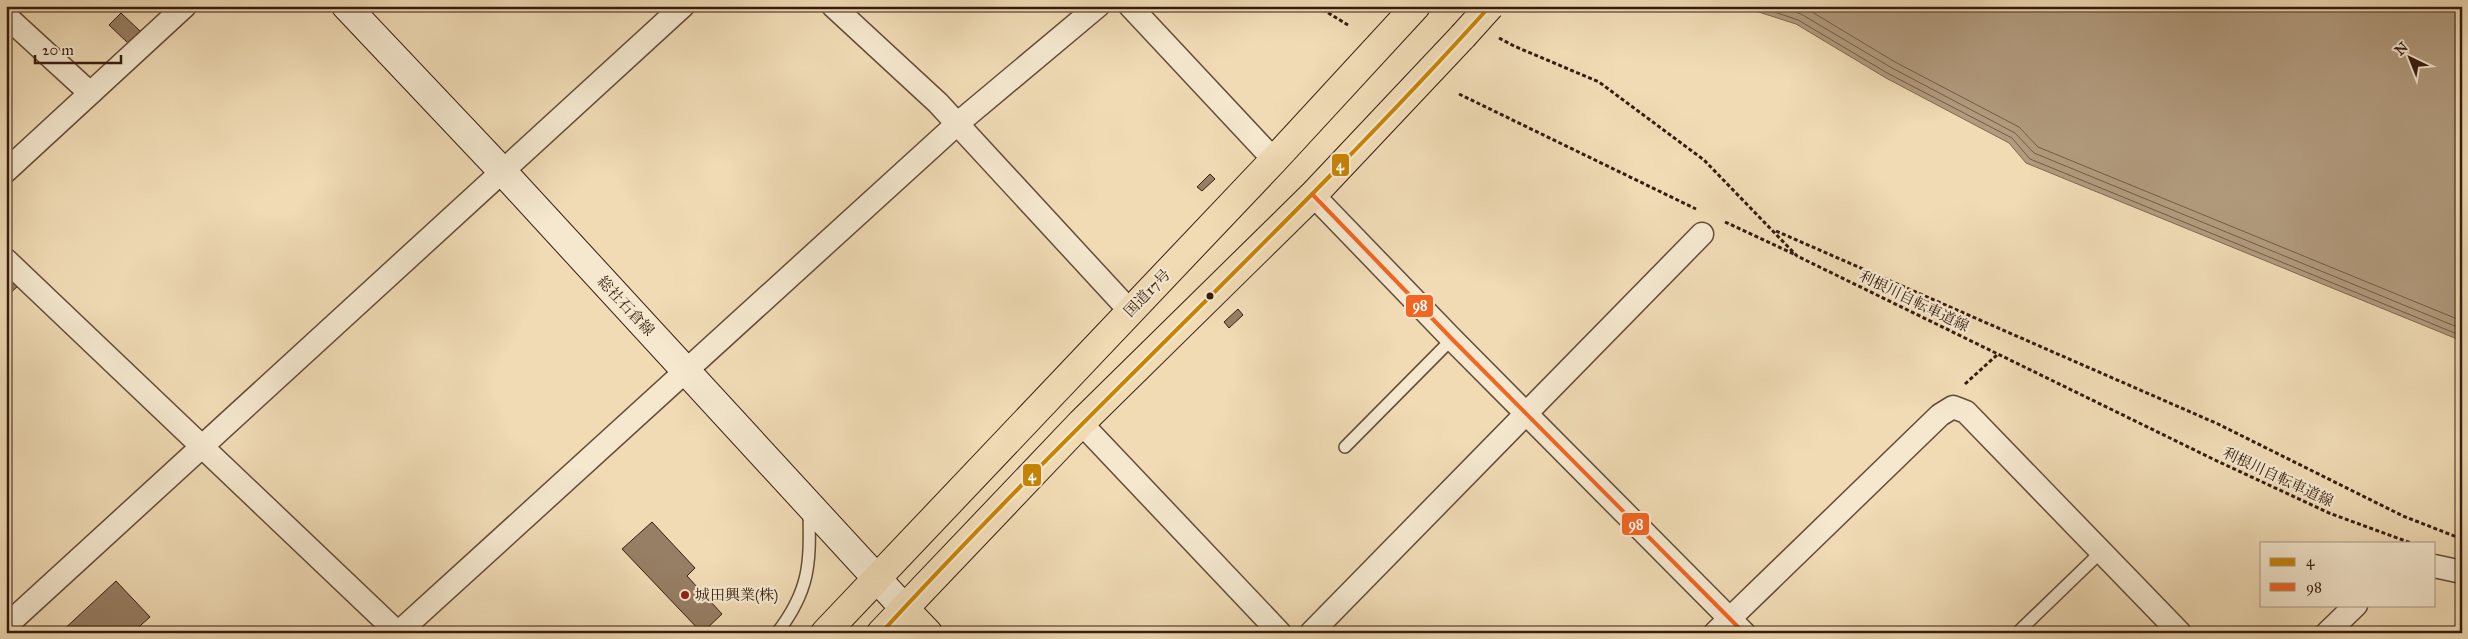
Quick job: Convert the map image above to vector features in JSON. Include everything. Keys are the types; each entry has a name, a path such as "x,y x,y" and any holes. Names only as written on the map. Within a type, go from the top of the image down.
{"main road":[{"name":"総社石倉線","path":"346,6 502,172 904,608"},
{"name":"国道17号","path":"825,633 1274,160 1416,6"},
{"path":"881,633 1081,423 1313,195 1490,6"},
{"path":"904,608 928,633"}],"street":[{"path":"6,171 185,6"},
{"path":"6,626 683,6"},
{"path":"833,6 938,103 1130,311"},
{"path":"6,260 398,633 957,124 1098,6"},
{"path":"1130,6 1274,160"},
{"path":"6,16 90,93"},
{"path":"1313,195 1452,339 1526,412 1730,628 1940,415 1953,407 1966,412 2180,633"},
{"path":"1311,633 1526,412 1704,224"},
{"path":"1081,423 1280,633"},
{"path":"2436,566 2462,572"},
{"path":"2327,633 2355,606"}],"lane":[{"path":"1345,447 1452,339"},
{"path":"777,633 797,602 806,581 809,568 809,506"},
{"path":"2017,633 2102,551"}],"path":[{"path":"1317,6 1348,24"},
{"name":"利根川自転車道線","path":"1497,36 1514,46 1599,82 1704,160 1797,256 2215,460 2329,513 2407,542"},
{"path":"1460,94 1704,224"},
{"path":"1722,221 1797,256"},
{"path":"1773,230 2218,424 2403,516 2462,538"},
{"path":"1982,368 1998,354"}],"water":[{"path":"1740,6 2462,6 2462,341 2026,163 2009,143 1886,78 1796,24"}],"building":[{"path":"24,6 34,6 30,11"},
{"path":"121,13 140,31 128,43 109,25"},
{"path":"1210,174 1215,179 1202,191 1197,187"},
{"path":"6,273 19,285 6,297"},
{"path":"1238,309 1243,315 1229,328 1224,322"},
{"name":"城田興業(株)","path":"652,522 695,568 687,576 722,614 702,633 622,549"},
{"path":"116,581 150,617 132,633 60,633"}],"transit line":[{"name":"4","path":"881,633 1032,475 1340,165 1490,6"},
{"name":"98","path":"1313,195 1452,339 1744,633"}],"place":[{"name":"城田興業(株)","path":"685,595"}]}
